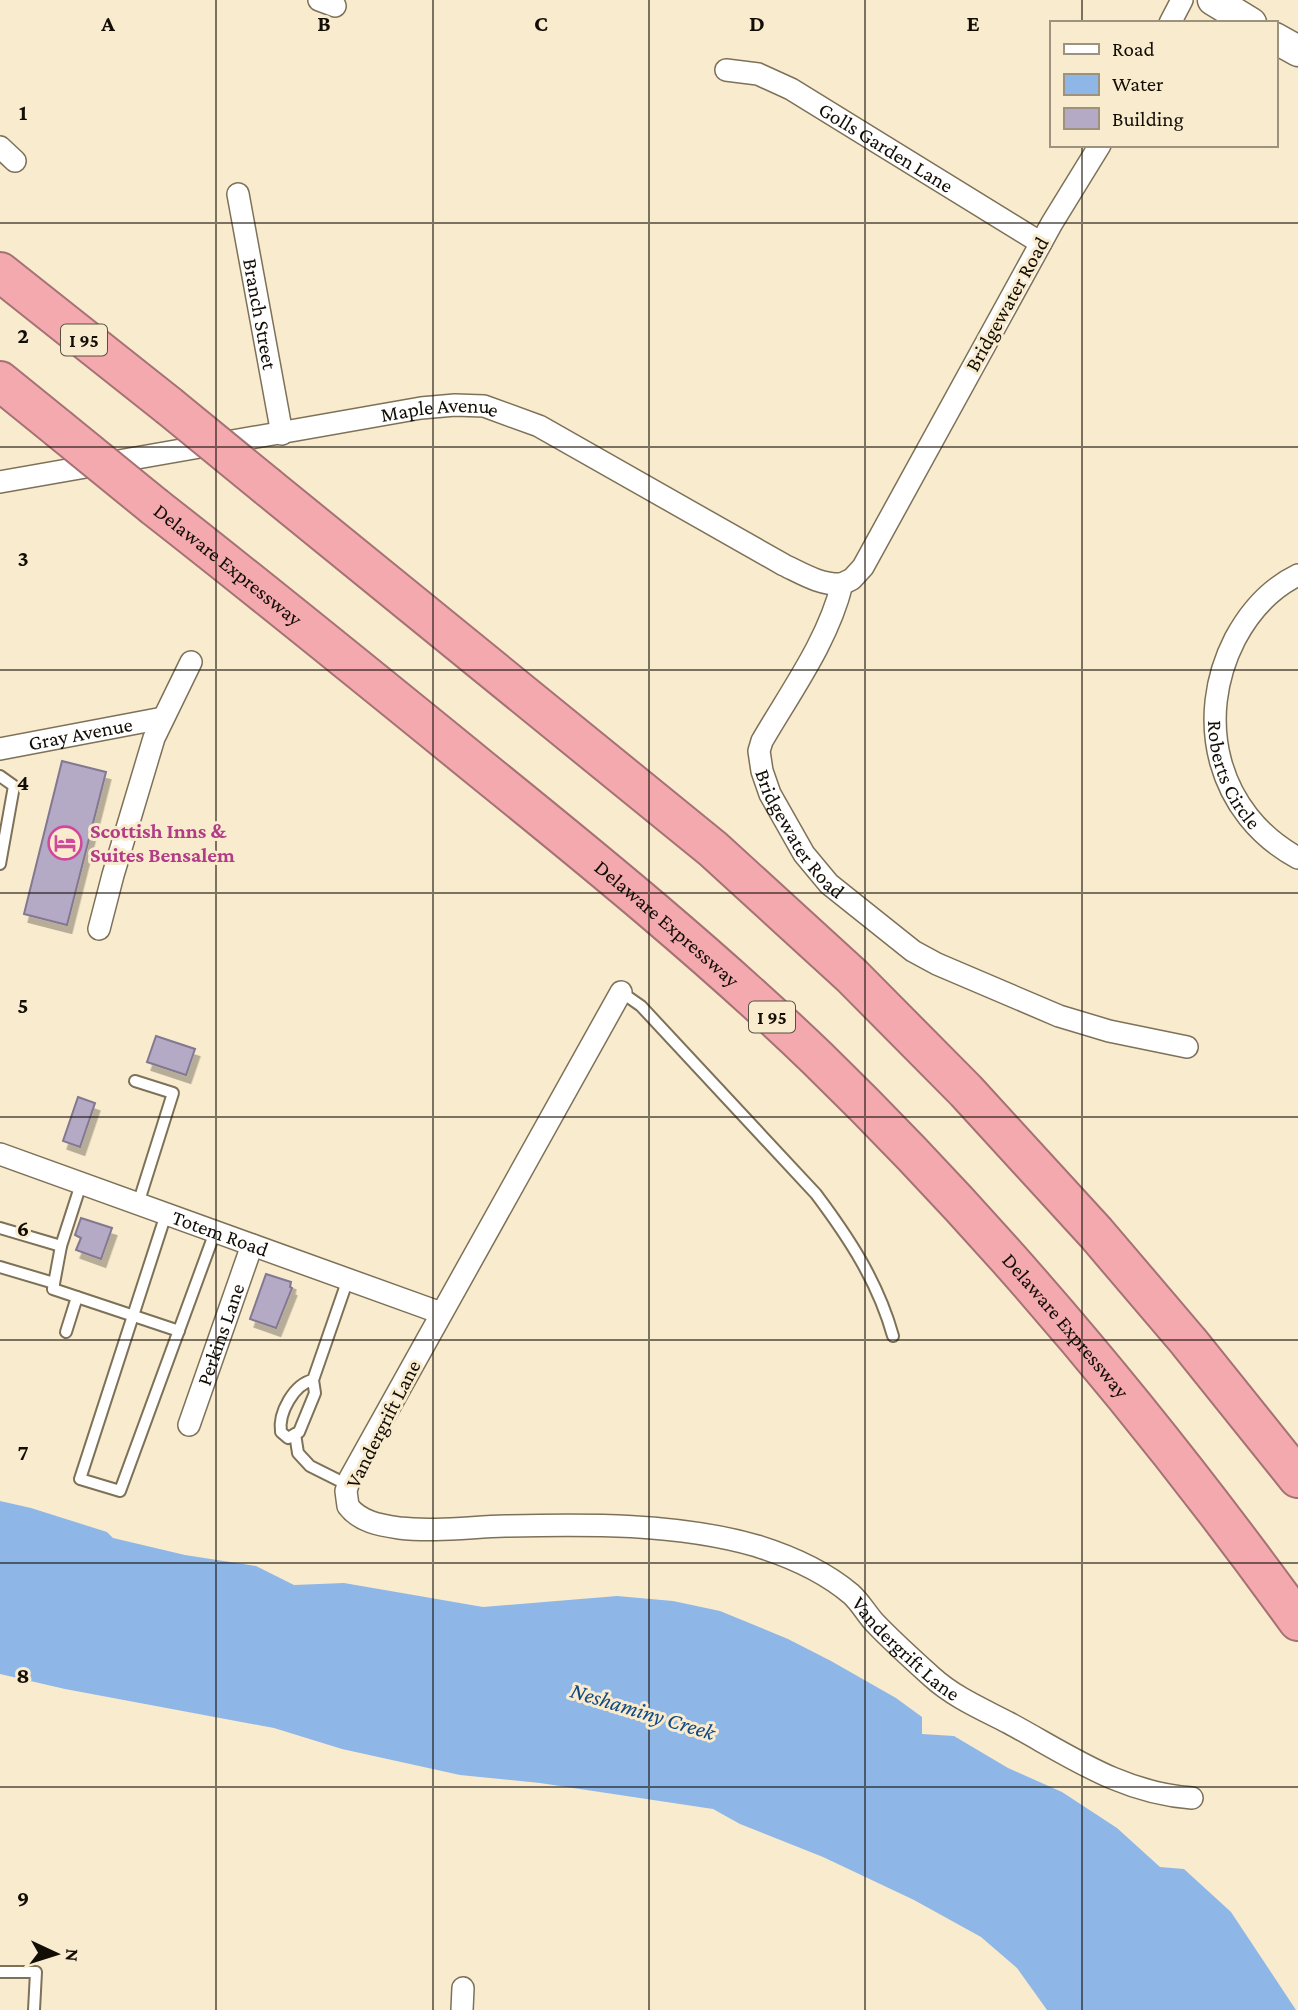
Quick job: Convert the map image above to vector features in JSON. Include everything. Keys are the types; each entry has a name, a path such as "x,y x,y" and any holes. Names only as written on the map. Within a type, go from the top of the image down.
{"highway":[{"name":"I 95","path":"0,272 713,849 852,976 966,1091 1096,1233 1188,1341 1298,1478"},
{"name":"Delaware Expressway","path":"0,381 573,844 640,900 818,1060 938,1184 1054,1313 1180,1464 1298,1621"}],"main road":[{"path":"1213,0 1248,21"},
{"path":"1277,38 1298,51"}],"street":[{"path":"1171,21 1182,0"},
{"name":"Golls Garden Lane","path":"726,70 758,74 791,89 1041,243"},
{"name":"Bridgewater Road","path":"1099,147 1041,243 863,567 852,579 842,584 836,608 822,638 762,741 759,751 770,794 804,854 829,884 851,904 913,951 937,964 1059,1016 1110,1031 1187,1047"},
{"name":"Branch Street","path":"239,194 282,434"},
{"name":"Maple Avenue","path":"0,482 421,408 484,406 539,426 784,565 815,580 832,585 842,584"},
{"name":"Roberts Circle","path":"1298,575 1273,589 1242,625 1221,675 1214,706 1214,723 1218,752 1236,799 1250,821 1262,833 1298,858"},
{"path":"99,929 154,738 191,662"},
{"name":"Gray Avenue","path":"0,749 163,718"},
{"name":"Vandergrift Lane","path":"621,992 348,1485 346,1500 353,1514 371,1522 402,1528 430,1530 523,1525 629,1527 692,1533 761,1547 815,1570 852,1595 873,1621 934,1679 967,1702 1100,1774 1164,1796 1192,1798"},
{"name":"Totem Road","path":"0,1154 441,1313"},
{"name":"Perkins Lane","path":"189,1424 252,1245"},
{"path":"463,1989 463,2010"}],"lane":[{"path":"0,776 14,786 0,864"},
{"name":"Vandergrift Lane","path":"621,992 641,1006 816,1194 841,1227 874,1284 893,1336"},
{"path":"135,1081 173,1093 138,1204"},
{"path":"81,1184 61,1246 53,1289 179,1331"},
{"path":"166,1214 79,1479 120,1491 215,1232"},
{"path":"0,1228 61,1246"},
{"path":"0,1267 54,1283"},
{"path":"313,1380 298,1387 279,1422 281,1432 288,1438 299,1432 315,1393 313,1380 348,1279"},
{"path":"66,1332 77,1297"},
{"path":"295,1434 298,1453 310,1466 348,1485"},
{"path":"0,1972 36,1972 34,2010"}],"water":[{"name":"Neshaminy Creek","path":"0,1501 107,1532 113,1538 185,1555 256,1566 294,1585 344,1583 483,1607 617,1596 673,1601 720,1611 788,1639 831,1661 896,1698 922,1717 922,1734 954,1736 1008,1768 1062,1792 1117,1828 1160,1867 1184,1869 1231,1912 1296,2010 1047,2010 1017,1968 981,1937 914,1900 823,1857 740,1824 713,1809 540,1783 460,1775 342,1749 274,1728 65,1689 0,1674"}],"building":[{"name":"Scottish Inns & Suites Bensalem","path":"62,761 106,772 67,925 24,914"},
{"path":"156,1036 195,1049 186,1075 147,1062"},
{"path":"78,1097 95,1103 80,1147 63,1141"},
{"path":"81,1218 112,1228 101,1259 76,1250 81,1238 75,1235"},
{"path":"266,1274 291,1282 292,1288 276,1328 250,1319"}],"place":[{"name":"Scottish Inns & Suites Bensalem","path":"65,843"}]}
